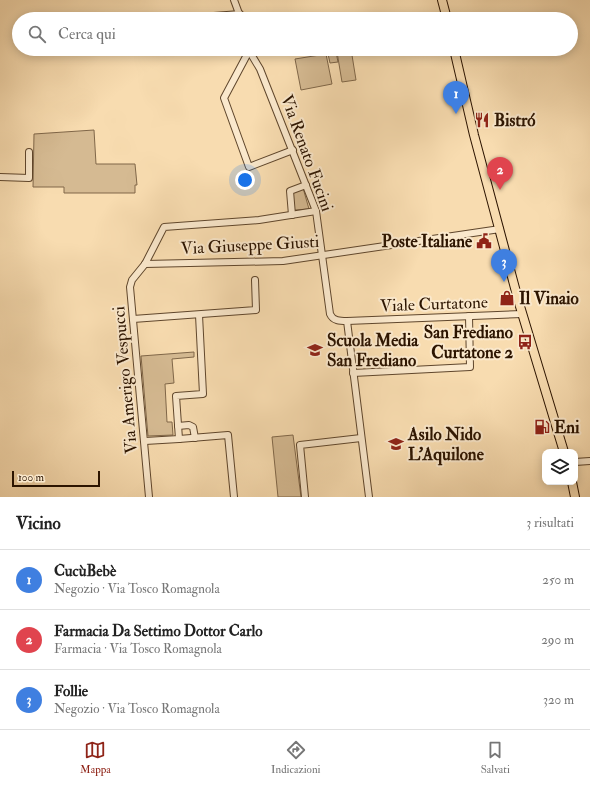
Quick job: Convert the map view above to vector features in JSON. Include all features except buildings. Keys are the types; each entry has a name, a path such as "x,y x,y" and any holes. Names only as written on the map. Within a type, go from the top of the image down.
{"main road":[{"path":"442,0 445,12"},
{"path":"456,56 474,135 522,314 563,449"},
{"path":"573,485 575,497"}],"street":[{"path":"234,0 238,12"},
{"path":"246,56 224,98 249,167 293,150"},
{"name":"Via Renato Fucini","path":"252,56 260,69 293,150 316,212 331,316 336,320 347,321"},
{"path":"0,177 29,178 30,152"},
{"path":"306,185 290,191 292,215 316,212"},
{"name":"Via Amerigo Vespucci","path":"150,497 130,284 132,280 145,264 164,227 259,220 292,215"},
{"name":"Via Giuseppe Giusti","path":"145,264 283,261 500,229"},
{"path":"133,319 256,310 255,280"},
{"name":"Viale Curtatone","path":"347,321 522,314"},
{"path":"179,439 176,396 203,394 199,315"},
{"path":"353,372 470,367 469,316"},
{"path":"347,321 368,497"},
{"path":"178,426 189,425 193,427 195,438"},
{"path":"145,441 228,435 234,497"},
{"path":"305,497 300,445 361,438"},
{"path":"578,462 590,461"}],"shaded area":[{"path":"314,56 326,56 332,84 301,90 295,59"},
{"path":"328,56 337,56 338,62 330,63"},
{"path":"338,56 352,56 356,80 342,82"},
{"path":"94,130 96,164 135,164 137,185 135,185 135,193 64,193 64,187 33,187 34,134"},
{"path":"303,188 309,209 294,210 292,192"},
{"path":"194,352 194,357 172,359 174,383 165,384 167,422 172,422 173,435 148,436 141,356"},
{"path":"293,435 301,497 278,497 272,437"}],"place":[{"name":"CucùBebè","path":"456,114"},
{"name":"Bistró","path":"482,120"},
{"name":"Farmacia Da Settimo Dottor Carlo","path":"500,190"},
{"name":"Poste Italiane","path":"484,241"},
{"name":"Follie","path":"504,282"},
{"name":"Il Vinaio","path":"507,298"},
{"name":"San Frediano Curtatone 2","path":"525,342"},
{"name":"Scuola Media San Frediano","path":"315,350"},
{"name":"Eni","path":"542,427"},
{"name":"Asilo Nido L'Aquilone","path":"396,444"}]}
